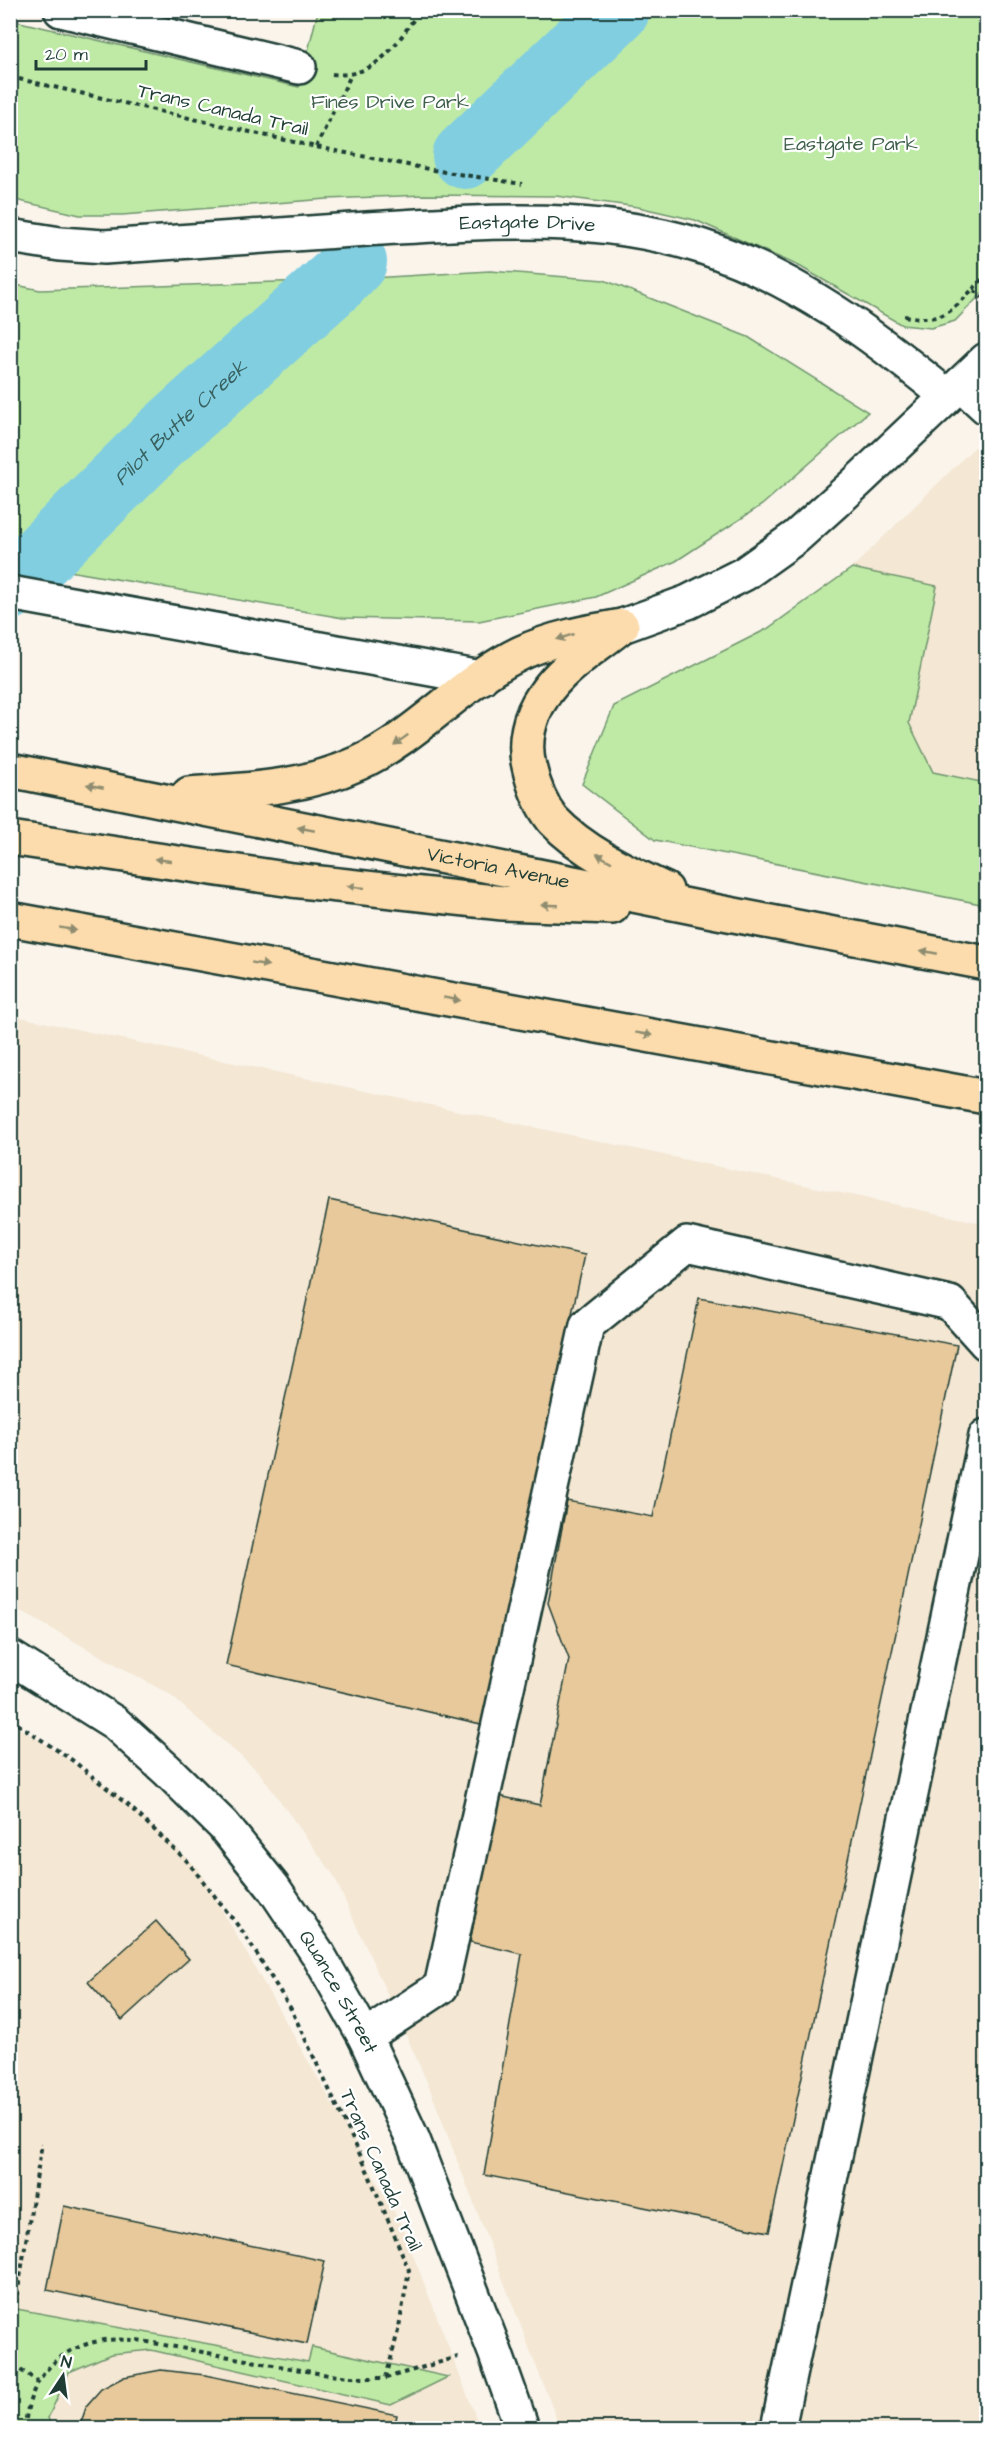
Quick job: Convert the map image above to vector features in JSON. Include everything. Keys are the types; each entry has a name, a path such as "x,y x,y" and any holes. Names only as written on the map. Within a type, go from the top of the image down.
{"highway":[{"path":"152,797 279,787 321,778 358,764 392,746 482,678 520,654 570,635 622,626"},
{"path":"622,626 563,673 542,696 530,720 526,752 533,785 553,819 589,850 636,876 713,911"},
{"name":"Victoria Avenue","path":"10,770 713,911 987,963"},
{"path":"10,838 292,880 491,901 713,911"},
{"path":"10,919 987,1097"}],"street":[{"path":"61,10 299,67"},
{"name":"Eastgate Drive","path":"10,236 60,244 104,247 494,221 592,225 644,232 700,246 743,263 795,288 954,390 987,407"},
{"path":"622,626 688,602 753,568 796,537 987,360"},
{"path":"10,593 482,678"},
{"path":"365,2037 441,1987 587,1325 687,1244 950,1303 987,1343"},
{"path":"778,2428 987,1436"},
{"name":"Quance Street","path":"10,1657 115,1723 167,1770 223,1825 273,1887 312,1944 365,2037 413,2140 522,2428"}],"path":[{"name":"Trans Canada Trail","path":"10,77 316,147 351,75 375,65 392,49 420,10"},
{"path":"973,289 987,276"},
{"name":"Trans Canada Trail","path":"10,1719 72,1760 128,1805 187,1861 243,1932 291,2008 364,2163 409,2270 402,2317 386,2378"},
{"path":"10,2339 42,2143"},
{"path":"25,2428 26,2408 38,2381 56,2360 79,2347 105,2340 137,2340 328,2375 386,2378 450,2358 495,2352"},
{"path":"10,2356 17,2368 38,2381"}],"shaded area":[{"path":"986,436 986,783 933,772 909,723 937,586 852,568"},
{"path":"10,1015 986,1224 986,2428 560,2428 428,2084 333,1874 259,1772 169,1694 11,1606"},
{"path":"10,1723 38,1739 116,1793 198,1868 401,2224 480,2428 52,2428 48,2418 69,2372 111,2354 151,2350 446,2376 312,2347 308,2362 11,2308"}],"green space":[{"path":"318,11 986,11 986,289 955,321 931,328 902,325 799,266 695,220 638,207 556,196 424,195 327,199 122,215 80,215 11,199 11,20 299,87"},
{"path":"490,271 604,280 748,337 868,412 762,505 676,561 596,597 479,621 343,618 11,561 11,284 40,290 337,280"},
{"path":"852,568 937,586 909,723 933,772 986,783 986,905 655,840 582,784 614,706 767,629"},
{"path":"11,2308 308,2362 312,2347 448,2377 391,2405 151,2350 111,2354 69,2372 48,2418 52,2428 11,2428"}],"building":[{"path":"329,1200 585,1255 481,1724 226,1665"},
{"path":"699,1298 957,1345 769,2232 484,2175 522,1954 470,1942 499,1796 540,1805 569,1659 548,1603 567,1501 653,1517"},
{"path":"156,1921 189,1959 122,2020 88,1982"},
{"path":"64,2206 325,2261 307,2344 47,2290"},
{"path":"161,2370 205,2375 397,2415 394,2428 79,2428 87,2405 101,2389 124,2377"}],"waterway":[{"name":"Pilot Butte Creek","path":"465,156 617,10"},
{"name":"Pilot Butte Creek","path":"10,587 163,436 337,280 354,262"}],"park label":[{"name":"Fines Drive Park","path":"390,102"},
{"name":"Eastgate Park","path":"851,144"}]}
